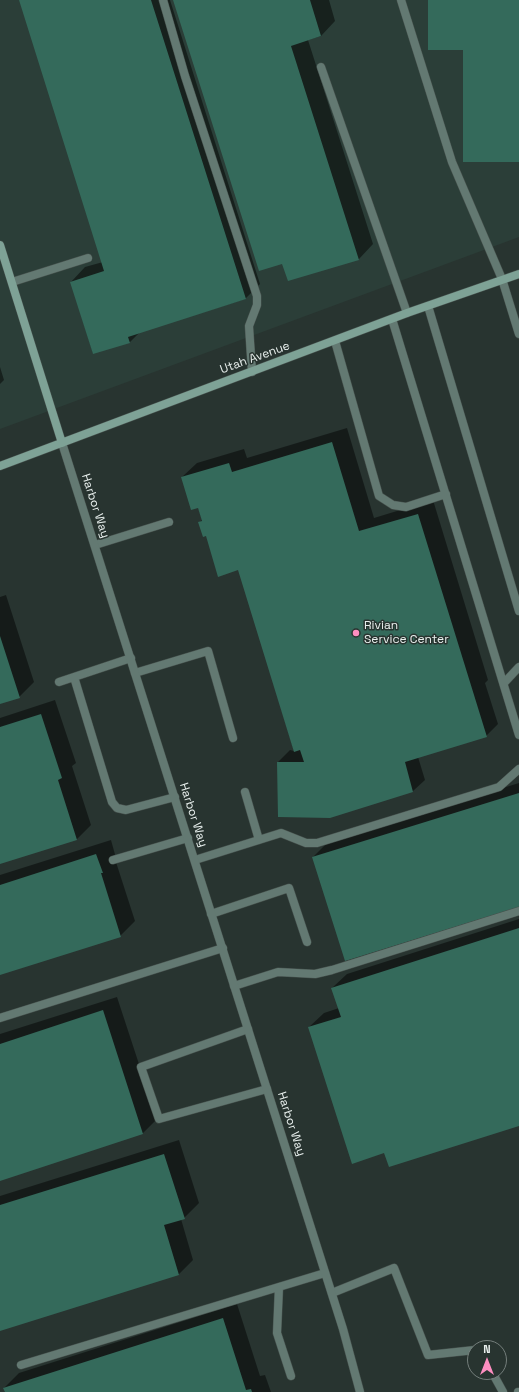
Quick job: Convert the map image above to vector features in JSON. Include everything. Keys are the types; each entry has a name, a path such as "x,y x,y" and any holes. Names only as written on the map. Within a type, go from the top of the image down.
{"street":[{"path":"163,0 185,76 257,296 257,305 249,326 252,372"},
{"path":"401,0 452,162 502,279 519,334"},
{"path":"321,67 407,314"},
{"name":"Harbor Way","path":"0,245 332,1293 360,1392"},
{"path":"12,282 88,258"},
{"name":"Utah Avenue","path":"0,466 392,319 519,274"},
{"path":"428,306 519,611"},
{"path":"392,319 519,735"},
{"path":"335,341 379,496 393,505 406,507 446,494"},
{"path":"95,545 169,522"},
{"path":"135,673 208,651 233,738"},
{"path":"59,682 131,658"},
{"path":"504,683 519,667"},
{"path":"74,677 112,802 117,808 126,810 175,797"},
{"path":"195,860 281,833 306,843 317,843 499,787 519,769"},
{"path":"245,792 259,840"},
{"path":"113,860 188,838"},
{"path":"212,914 289,888 307,942"},
{"path":"234,986 278,972 315,974 332,970 519,910"},
{"path":"0,1018 223,948"},
{"path":"248,1029 141,1067 159,1119 267,1088"},
{"path":"332,1293 394,1268 428,1355 467,1351"},
{"path":"21,1365 325,1273"},
{"path":"279,1287 277,1333 290,1376"},
{"path":"496,1380 503,1392"}],"shaded area":[{"path":"0,0 519,0 519,237 0,429"}],"building":[{"path":"19,0 151,0 246,299 128,337 130,343 93,354 70,282 104,271"},
{"path":"173,0 310,0 321,36 291,46 359,260 288,281 282,264 259,271"},
{"path":"428,0 519,0 519,162 463,162 463,50 428,50"},
{"path":"332,442 359,531 418,514 487,737 405,762 413,792 330,818 278,817 277,762 304,762 300,750 294,752 238,570 218,577 206,536 203,537 198,522 202,521 198,508 191,510 181,477 229,463 232,472"},
{"path":"0,636 20,698 0,704"},
{"path":"41,714 62,778 58,780 77,840 0,864 0,727"},
{"path":"519,793 519,907 345,961 312,857"},
{"path":"96,854 103,873 101,873 121,937 0,975 0,885"},
{"path":"519,928 519,1126 389,1167 384,1153 352,1164 308,1027 341,1017 331,988"},
{"path":"103,1010 143,1134 0,1181 0,1044"},
{"path":"164,1154 185,1219 164,1225 179,1275 0,1331 0,1205"},
{"path":"223,1318 246,1390 251,1389 252,1392 5,1392 3,1388"}],"place":[{"name":"Rivian Service Center","path":"356,633"}]}
